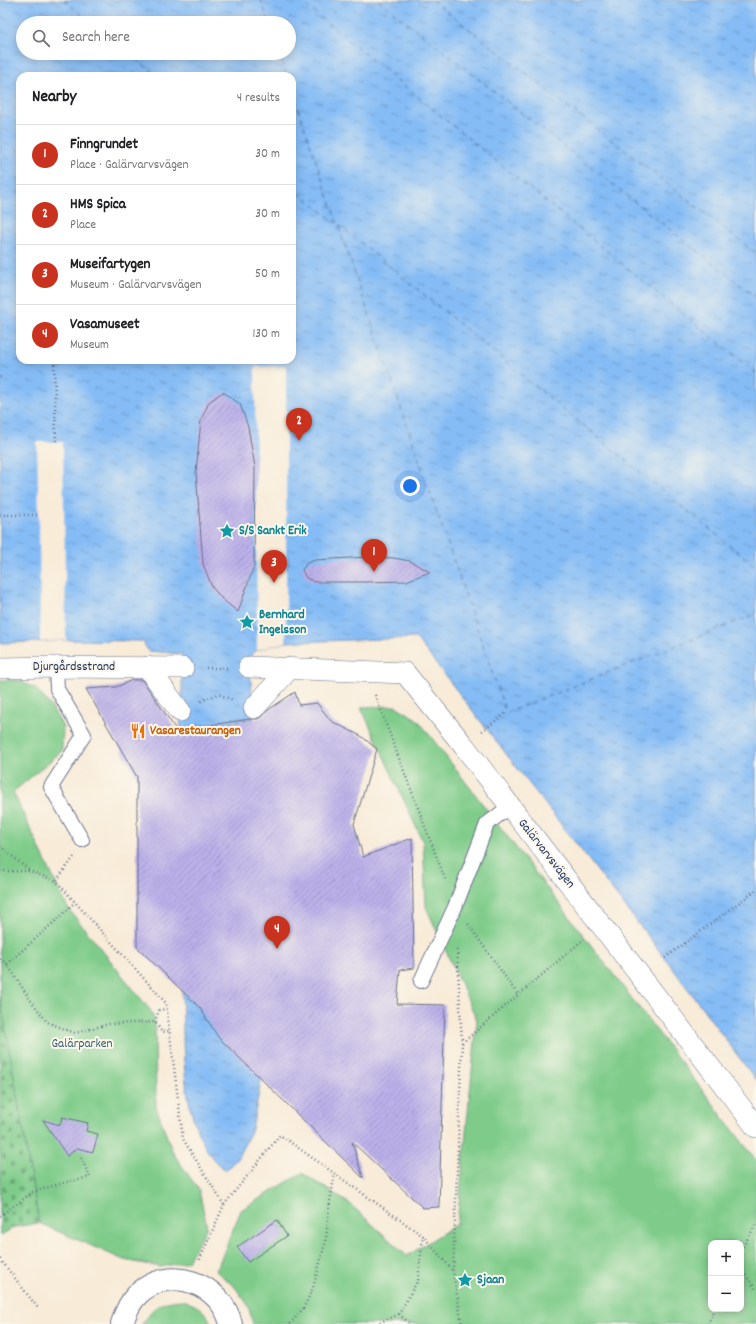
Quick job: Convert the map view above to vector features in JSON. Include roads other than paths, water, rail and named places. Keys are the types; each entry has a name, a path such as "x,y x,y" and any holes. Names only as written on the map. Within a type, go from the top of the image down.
{"street":[{"path":"147,667 180,710"},
{"name":"Galärvarvsvägen","path":"249,667 405,673 464,746 509,807 756,1127"},
{"name":"Djurgårdsstrand","path":"0,668 183,668"},
{"path":"254,708 290,668"},
{"path":"122,1324 127,1308 138,1294 154,1284 171,1279 189,1281 206,1288 219,1299 228,1314 231,1324"}],"lane":[{"path":"56,667 57,689 84,735 51,787 82,840"},
{"path":"421,981 455,907 487,824 509,807"}],"water":[{"path":"0,0 756,0 756,1080 665,958 416,638 286,642 257,650 249,658 254,718 180,729 182,706 182,654 148,651 143,641 66,640 0,643"},
{"path":"182,985 261,985 261,1080 252,1129 237,1159 226,1170 215,1161 202,1142 194,1121 185,1076"}],"place":[{"name":"HMS Spica","path":"299,441"},
{"name":"S/S Sankt Erik","path":"227,531"},
{"name":"Finngrundet","path":"374,572"},
{"name":"Museifartygen","path":"274,583"},
{"name":"Bernhard Ingelsson","path":"247,622"},
{"name":"Vasarestaurangen","path":"138,731"},
{"name":"Vasamuseet","path":"277,949"},
{"name":"Sjaan","path":"465,1280"}],"park label":[{"name":"Galärparken","path":"82,1044"}]}
